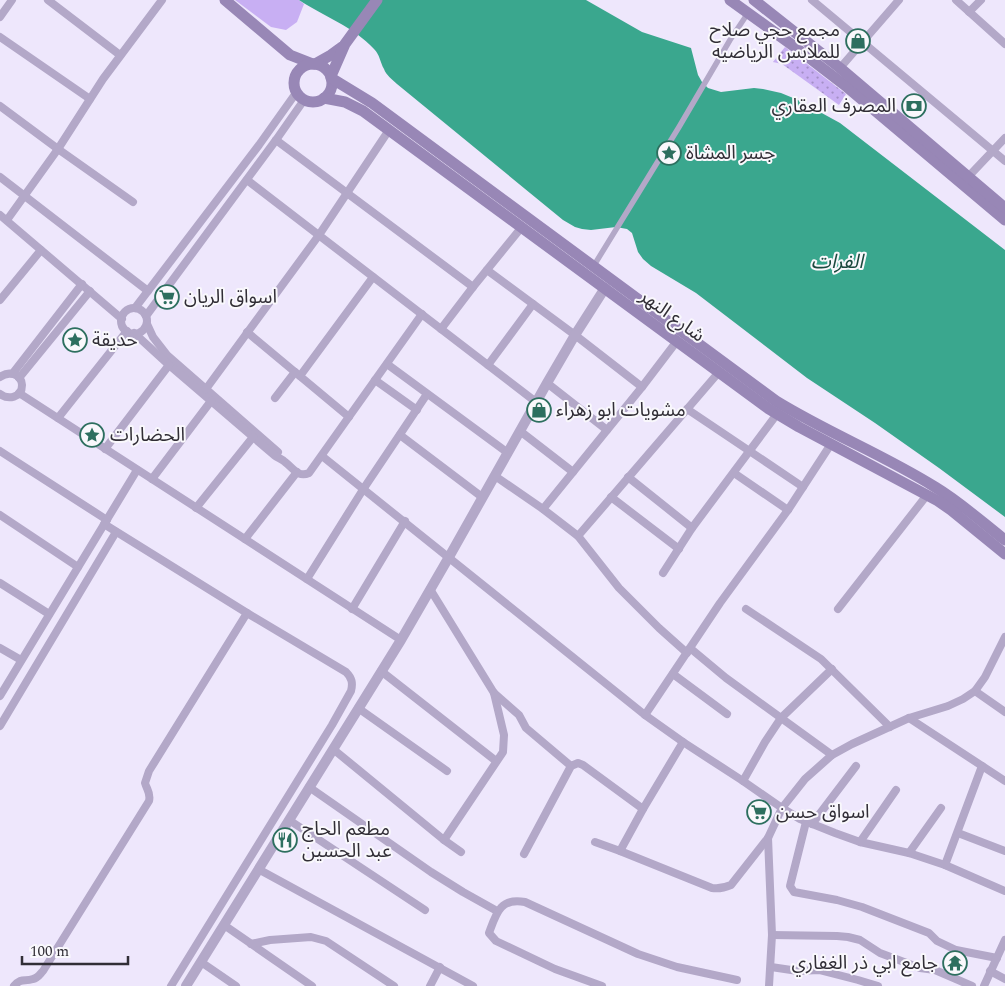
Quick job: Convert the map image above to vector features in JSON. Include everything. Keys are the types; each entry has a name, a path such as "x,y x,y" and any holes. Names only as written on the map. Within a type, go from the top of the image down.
{"main road":[{"path":"224,0 290,55 324,68 331,77 332,84 324,98 314,102 300,96 294,86 290,55"},
{"path":"331,77 345,44 377,0"},
{"path":"730,0 796,47 1000,207"},
{"path":"754,0 840,68 968,177 1000,207 1005,220"},
{"path":"294,79 301,68 331,56 345,44"},
{"name":"شارع النهر","path":"331,77 372,103 485,194 521,228 719,372 934,486 1005,540"},
{"name":"شارع النهر","path":"324,98 338,100 357,107 485,194 596,262 750,388 777,414 928,495 951,510 1005,554"}],"street":[{"path":"0,17 12,0"},
{"path":"48,0 120,55"},
{"path":"7,220 58,149 120,55 162,0"},
{"path":"812,0 1005,161"},
{"path":"840,68 899,0"},
{"path":"956,0 1005,44"},
{"path":"969,12 981,0"},
{"path":"596,262 748,13"},
{"path":"0,37 90,99"},
{"path":"146,316 276,140 300,96"},
{"path":"285,461 274,455 123,326 122,319 126,311 135,308 259,145 300,96"},
{"path":"0,106 133,202"},
{"path":"206,388 319,235 389,130"},
{"path":"968,177 1005,138"},
{"path":"276,140 473,287"},
{"path":"0,177 148,291"},
{"path":"247,180 536,402"},
{"path":"0,214 122,319"},
{"path":"441,329 521,228"},
{"path":"0,300 41,250"},
{"path":"487,270 642,387"},
{"path":"275,398 298,374 374,277"},
{"path":"16,376 82,284"},
{"path":"186,986 401,640 547,383 605,288"},
{"path":"16,376 90,291"},
{"path":"488,365 533,304"},
{"path":"135,308 143,311 153,337 162,349 278,451 285,461 297,472 303,475 310,473 422,314"},
{"path":"130,332 141,332 147,324"},
{"path":"58,418 130,332"},
{"path":"247,332 349,417"},
{"path":"543,509 677,341"},
{"path":"387,364 508,452"},
{"path":"106,449 169,365"},
{"path":"578,536 719,372"},
{"path":"0,377 5,373 16,376 22,385 19,393 12,398 1,397"},
{"path":"375,380 417,410"},
{"path":"547,383 607,430"},
{"path":"19,393 401,640"},
{"path":"307,580 364,488 427,394"},
{"path":"152,479 211,401"},
{"path":"687,409 803,487"},
{"path":"663,573 692,528 777,414"},
{"path":"520,431 573,472"},
{"path":"400,435 482,497"},
{"path":"196,508 253,437"},
{"path":"645,715 720,603 788,510 832,444"},
{"path":"0,451 105,522 116,532 350,676 352,680 351,691 332,725 171,986"},
{"path":"322,456 645,715 782,808 809,823 860,842 945,865 1005,891"},
{"path":"0,696 137,470"},
{"path":"245,539 297,472"},
{"path":"734,473 788,510"},
{"path":"495,476 578,536 619,588 659,628 832,755"},
{"path":"628,477 692,528"},
{"path":"838,609 928,495"},
{"path":"611,497 678,549"},
{"path":"0,515 78,567"},
{"path":"352,609 404,521"},
{"path":"0,726 116,532"},
{"path":"0,582 49,614"},
{"path":"430,589 494,693 519,716 526,728 571,766"},
{"path":"746,609 821,659 890,727"},
{"path":"14,986 19,981 37,977 43,971 149,801 149,791 145,783 149,771 247,613"},
{"path":"595,842 712,888 718,889 731,885 768,838 782,808 805,779 832,755 859,741 909,718 948,706 975,692 985,677 1005,637"},
{"path":"0,648 21,660"},
{"path":"743,781 781,718 832,669"},
{"path":"381,671 496,761"},
{"path":"673,674 727,714"},
{"path":"975,692 1005,712"},
{"path":"444,840 503,752 504,734 494,693"},
{"path":"358,708 447,771"},
{"path":"909,718 1005,781"},
{"path":"332,725 343,732"},
{"path":"620,851 683,742"},
{"path":"333,749 461,852"},
{"path":"524,854 571,766 578,763 643,809"},
{"path":"856,766 809,823 790,886 794,892 862,907 929,933 937,942 956,950 997,958"},
{"path":"945,865 982,766"},
{"path":"309,788 431,872 497,911"},
{"path":"860,842 896,790"},
{"path":"909,854 942,808"},
{"path":"289,820 425,910"},
{"path":"958,833 1005,851"},
{"path":"768,838 772,935 769,986"},
{"path":"258,869 473,986"},
{"path":"602,986 555,969 496,941 489,933 497,911 511,901 525,902 638,954 677,967 737,980"},
{"path":"224,925 312,986"},
{"path":"772,935 837,936 860,940 880,953 920,968 935,970 972,986"},
{"path":"252,944 270,940 311,937 320,939 326,941 394,986"},
{"path":"984,986 1005,940"},
{"path":"201,962 236,986"},
{"path":"430,986 440,967"},
{"path":"771,967 798,971 819,970 878,986"},
{"path":"990,971 1005,979"}],"shaded area":[{"path":"235,0 299,0 304,4 297,22 286,30 271,27"},
{"path":"785,47 846,94 839,105 782,64 773,62"}],"water":[{"name":"الفرات","path":"299,0 586,0 642,32 691,48 698,75 708,88 721,92 754,88 781,93 840,123 1005,250 1005,517 875,423 807,378 696,293 651,266 638,252 632,233 627,229 616,227 591,230 582,229 563,220 397,84 386,73 378,54 366,41 348,28"}],"place":[{"name":"مجمع حجي صلاح للملابس الرياضيه","path":"858,41"},
{"name":"المصرف العقاري","path":"914,106"},
{"name":"جسر المشاة","path":"669,153"},
{"name":"اسواق الريان","path":"167,297"},
{"name":"حديقة","path":"75,340"},
{"name":"مشويات ابو زهراء","path":"539,410"},
{"name":"الحضارات","path":"92,435"},
{"name":"اسواق حسن","path":"759,812"},
{"name":"مطعم الحاج عبد الحسين","path":"285,840"},
{"name":"جامع ابي ذر الغفاري","path":"955,963"}]}
